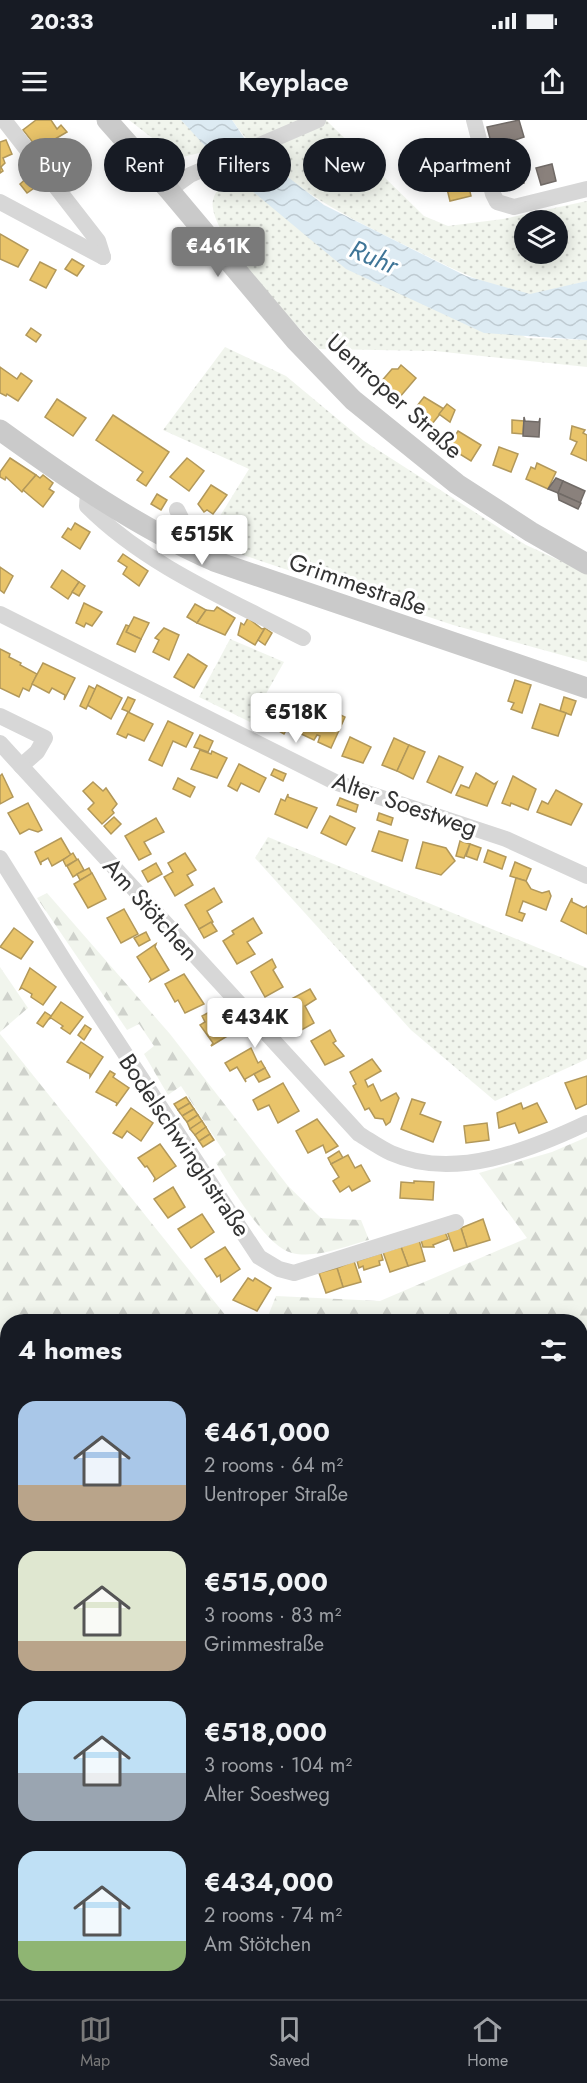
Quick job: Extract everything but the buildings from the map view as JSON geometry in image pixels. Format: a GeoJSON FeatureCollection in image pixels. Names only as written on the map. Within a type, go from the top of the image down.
{"type":"FeatureCollection","features":[{"type":"Feature","properties":{"kind":"main road","name":"Uentroper Straße"},"geometry":{"type":"LineString","coordinates":[[106,120],[122,138]]}},
{"type":"Feature","properties":{"kind":"main road","name":"Uentroper Straße"},"geometry":{"type":"LineString","coordinates":[[172,192],[296,341],[376,420],[457,484],[531,532],[587,564]]}},
{"type":"Feature","properties":{"kind":"main road","name":"Grimmestraße"},"geometry":{"type":"LineString","coordinates":[[0,430],[88,493],[189,550],[214,561],[587,688]]}},
{"type":"Feature","properties":{"kind":"street"},"geometry":{"type":"LineString","coordinates":[[0,202],[103,257],[98,241],[4,120]]}},
{"type":"Feature","properties":{"kind":"street"},"geometry":{"type":"LineString","coordinates":[[474,120],[497,202],[514,207],[587,189]]}},
{"type":"Feature","properties":{"kind":"street"},"geometry":{"type":"LineString","coordinates":[[185,179],[316,121]]}},
{"type":"Feature","properties":{"kind":"street"},"geometry":{"type":"LineString","coordinates":[[88,493],[87,506],[109,528],[160,564],[303,638]]}},
{"type":"Feature","properties":{"kind":"street"},"geometry":{"type":"LineString","coordinates":[[177,510],[184,524],[214,561]]}},
{"type":"Feature","properties":{"kind":"street","name":"Alter Soestweg"},"geometry":{"type":"LineString","coordinates":[[0,614],[337,783],[506,839],[587,876]]}},
{"type":"Feature","properties":{"kind":"street"},"geometry":{"type":"LineString","coordinates":[[0,716],[45,738],[36,752],[21,766]]}},
{"type":"Feature","properties":{"kind":"street","name":"Am Stötchen"},"geometry":{"type":"LineString","coordinates":[[0,743],[359,1134],[391,1153],[412,1159],[435,1163],[470,1162],[542,1144],[587,1123]]}},
{"type":"Feature","properties":{"kind":"street","name":"Bodelschwinghstraße"},"geometry":{"type":"LineString","coordinates":[[0,858],[70,970],[259,1257],[279,1269],[294,1273],[456,1222]]}},
{"type":"Feature","properties":{"kind":"green space"},"geometry":{"type":"Polygon","coordinates":[[[129,120],[181,120],[199,138],[197,138],[197,154],[185,156],[185,138],[152,138],[129,120]]]}},
{"type":"Feature","properties":{"kind":"green space"},"geometry":{"type":"Polygon","coordinates":[[[232,120],[326,120],[344,138],[303,138],[303,189],[291,180],[291,138],[246,138],[232,120]]]}},
{"type":"Feature","properties":{"kind":"green space"},"geometry":{"type":"Polygon","coordinates":[[[386,179],[424,216],[448,226],[514,217],[514,264],[568,264],[568,210],[545,210],[587,201],[587,281],[535,294],[502,288],[473,278],[444,264],[366,226],[307,192],[386,192],[386,179]]]}},
{"type":"Feature","properties":{"kind":"green space"},"geometry":{"type":"Polygon","coordinates":[[[217,192],[276,192],[527,338],[587,340],[587,367],[435,351],[319,349],[237,255],[223,234],[215,215],[214,196],[217,192]]]}},
{"type":"Feature","properties":{"kind":"green space"},"geometry":{"type":"Polygon","coordinates":[[[225,347],[286,376],[364,441],[526,545],[587,573],[587,662],[453,625],[204,542],[249,469],[163,430],[225,347]]]}},
{"type":"Feature","properties":{"kind":"green space"},"geometry":{"type":"Polygon","coordinates":[[[230,639],[284,662],[250,722],[199,697],[230,639]]]}},
{"type":"Feature","properties":{"kind":"green space"},"geometry":{"type":"Polygon","coordinates":[[[268,837],[587,968],[587,1059],[495,1101],[411,1030],[255,858],[268,837]]]}},
{"type":"Feature","properties":{"kind":"green space"},"geometry":{"type":"Polygon","coordinates":[[[47,893],[170,1034],[288,1186],[321,1218],[361,1220],[369,1240],[331,1251],[301,1254],[292,1253],[271,1240],[239,1200],[216,1163],[226,1155],[181,1086],[168,1095],[144,1054],[154,1046],[139,1024],[127,1030],[37,898],[47,893]]]}},
{"type":"Feature","properties":{"kind":"green space"},"geometry":{"type":"Polygon","coordinates":[[[0,967],[28,1008],[0,1032],[0,967]]]}},
{"type":"Feature","properties":{"kind":"green space"},"geometry":{"type":"Polygon","coordinates":[[[0,1034],[224,1314],[0,1314],[0,1034]]]}},
{"type":"Feature","properties":{"kind":"green space"},"geometry":{"type":"Polygon","coordinates":[[[587,1137],[587,1314],[269,1314],[276,1296],[380,1301],[527,1238],[479,1173],[552,1152],[587,1137]]]}},
{"type":"Feature","properties":{"kind":"water"},"geometry":{"type":"Polygon","coordinates":[[[181,120],[232,120],[244,138],[198,138],[181,120]]]}},
{"type":"Feature","properties":{"kind":"water","name":"Ruhr"},"geometry":{"type":"Polygon","coordinates":[[[291,179],[303,189],[303,192],[307,192],[324,205],[466,276],[530,294],[587,281],[587,340],[484,333],[346,269],[253,192],[291,192],[291,179]]]}}]}
